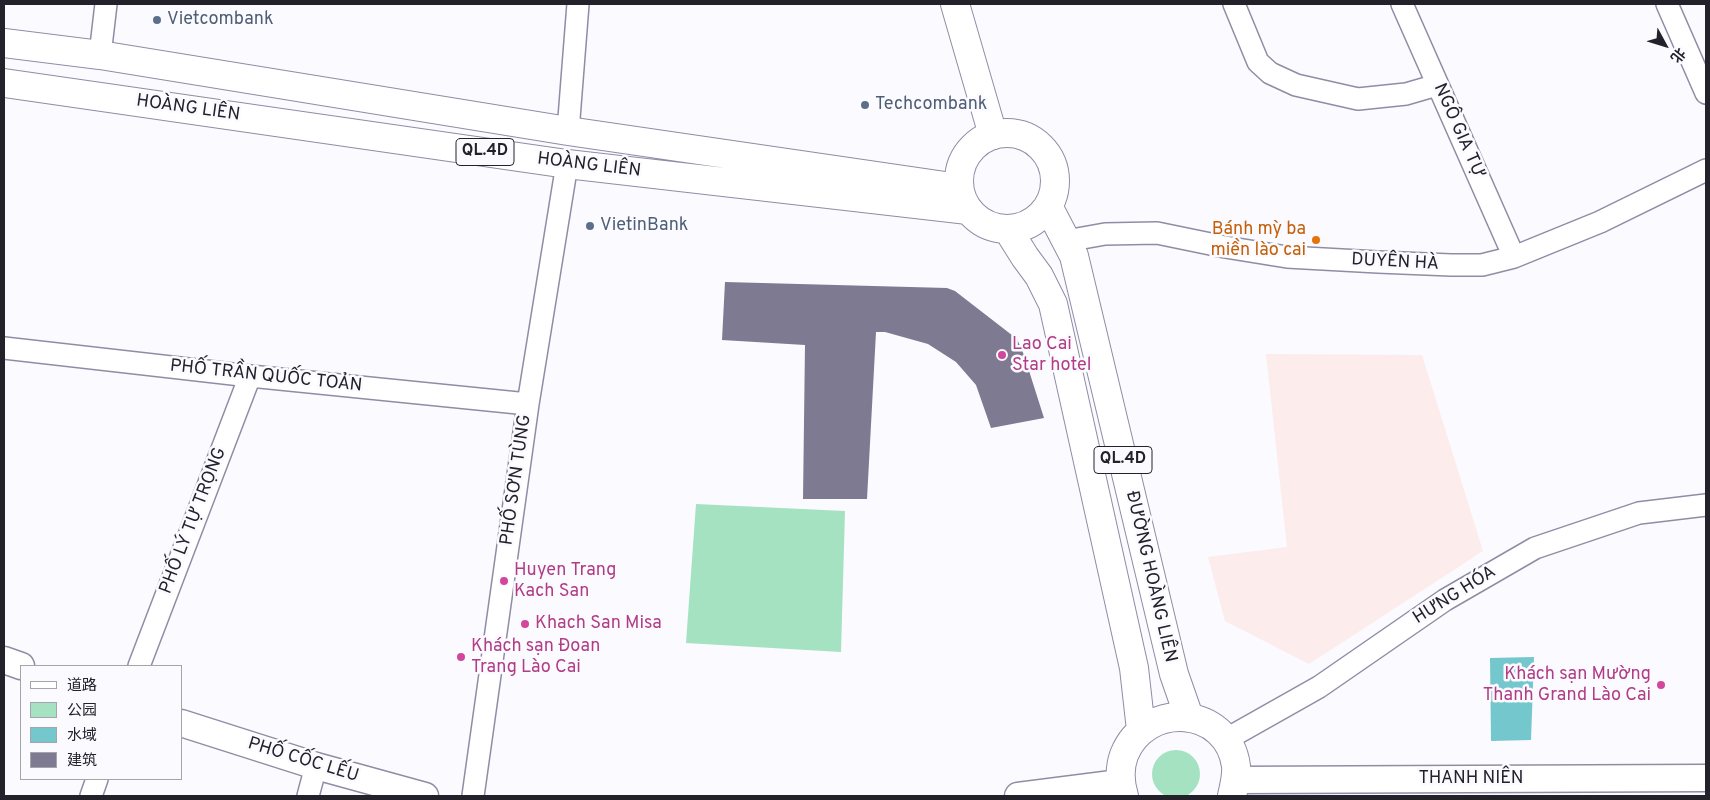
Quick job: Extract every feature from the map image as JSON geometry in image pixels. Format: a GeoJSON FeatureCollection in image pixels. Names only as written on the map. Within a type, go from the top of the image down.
{"type":"FeatureCollection","features":[{"type":"Feature","properties":{"kind":"main road"},"geometry":{"type":"LineString","coordinates":[[955,4],[993,135]]}},
{"type":"Feature","properties":{"kind":"main road","name":"HOÀNG LIÊN"},"geometry":{"type":"LineString","coordinates":[[4,43],[100,55],[568,131],[964,199]]}},
{"type":"Feature","properties":{"kind":"main road"},"geometry":{"type":"LineString","coordinates":[[94,95],[100,55]]}},
{"type":"Feature","properties":{"kind":"main road","name":"HOÀNG LIÊN"},"geometry":{"type":"LineString","coordinates":[[4,83],[567,164],[964,199]]}},
{"type":"Feature","properties":{"kind":"main road"},"geometry":{"type":"LineString","coordinates":[[567,164],[568,131]]}},
{"type":"Feature","properties":{"kind":"main road"},"geometry":{"type":"LineString","coordinates":[[1010,133],[1026,137],[1040,145],[1050,159],[1055,174],[1055,191],[1048,206],[1041,216],[1020,228],[1008,230],[986,225],[976,218],[964,199],[960,174],[964,161],[981,140],[993,135],[1010,133]]}},
{"type":"Feature","properties":{"kind":"main road","name":"ĐƯỜNG HOÀNG LIÊN"},"geometry":{"type":"LineString","coordinates":[[1048,206],[1074,256],[1174,674],[1189,717]]}},
{"type":"Feature","properties":{"kind":"main road","name":"ĐƯỜNG HOÀNG LIÊN"},"geometry":{"type":"LineString","coordinates":[[1008,230],[1039,276],[1053,304],[1134,668],[1141,730]]}},
{"type":"Feature","properties":{"kind":"main road"},"geometry":{"type":"LineString","coordinates":[[1122,790],[1121,763],[1128,745],[1141,730],[1155,721],[1172,717],[1189,717],[1203,722],[1215,729],[1225,740],[1232,752],[1236,766],[1234,788]]}},
{"type":"Feature","properties":{"kind":"street"},"geometry":{"type":"LineString","coordinates":[[100,55],[106,4]]}},
{"type":"Feature","properties":{"kind":"street"},"geometry":{"type":"LineString","coordinates":[[568,131],[578,4]]}},
{"type":"Feature","properties":{"kind":"street"},"geometry":{"type":"LineString","coordinates":[[1234,4],[1258,62],[1270,73],[1296,85],[1358,99],[1406,94],[1437,85]]}},
{"type":"Feature","properties":{"kind":"street","name":"NGÔ GIA TỰ"},"geometry":{"type":"LineString","coordinates":[[1402,4],[1514,257]]}},
{"type":"Feature","properties":{"kind":"street"},"geometry":{"type":"LineString","coordinates":[[1667,4],[1706,93]]}},
{"type":"Feature","properties":{"kind":"street","name":"PHỐ SƠN TÙNG"},"geometry":{"type":"LineString","coordinates":[[473,796],[528,404],[567,164]]}},
{"type":"Feature","properties":{"kind":"street","name":"DUYÊN HÀ"},"geometry":{"type":"LineString","coordinates":[[1066,241],[1105,234],[1157,233],[1287,257],[1482,265],[1514,257],[1600,222],[1706,170]]}},
{"type":"Feature","properties":{"kind":"street","name":"PHỐ TRẦN QUỐC TOẢN"},"geometry":{"type":"LineString","coordinates":[[4,348],[250,376],[528,404]]}},
{"type":"Feature","properties":{"kind":"street","name":"PHỐ LÝ TỰ TRỌNG"},"geometry":{"type":"LineString","coordinates":[[138,665],[250,376]]}},
{"type":"Feature","properties":{"kind":"street","name":"HƯNG HÓA"},"geometry":{"type":"LineString","coordinates":[[1225,740],[1319,687],[1445,600],[1535,548],[1639,513],[1706,505]]}},
{"type":"Feature","properties":{"kind":"street"},"geometry":{"type":"LineString","coordinates":[[4,660],[20,666]]}},
{"type":"Feature","properties":{"kind":"street","name":"PHỐ CỐC LẾU"},"geometry":{"type":"LineString","coordinates":[[182,723],[316,766],[425,796]]}},
{"type":"Feature","properties":{"kind":"street"},"geometry":{"type":"LineString","coordinates":[[308,796],[316,766]]}},
{"type":"Feature","properties":{"kind":"street","name":"THANH NIÊN"},"geometry":{"type":"LineString","coordinates":[[1234,788],[1706,778]]}},
{"type":"Feature","properties":{"kind":"street"},"geometry":{"type":"LineString","coordinates":[[91,796],[97,780]]}},
{"type":"Feature","properties":{"kind":"street"},"geometry":{"type":"LineString","coordinates":[[1018,796],[1122,790]]}},
{"type":"Feature","properties":{"kind":"shaded area"},"geometry":{"type":"Polygon","coordinates":[[[1266,354],[1422,355],[1483,551],[1309,664],[1225,621],[1208,557],[1287,547],[1266,354]]]}},
{"type":"Feature","properties":{"kind":"green space"},"geometry":{"type":"Polygon","coordinates":[[[696,504],[845,511],[841,652],[686,643],[696,504]]]}},
{"type":"Feature","properties":{"kind":"green space"},"geometry":{"type":"Polygon","coordinates":[[[1171,750],[1181,750],[1193,757],[1200,769],[1200,779],[1193,791],[1181,798],[1171,798],[1163,794],[1156,787],[1152,779],[1152,769],[1156,761],[1163,754],[1171,750]]]}},
{"type":"Feature","properties":{"kind":"water"},"geometry":{"type":"Polygon","coordinates":[[[1534,657],[1531,740],[1491,741],[1490,658],[1534,657]]]}},
{"type":"Feature","properties":{"kind":"building"},"geometry":{"type":"Polygon","coordinates":[[[725,282],[947,288],[955,291],[1017,339],[1044,418],[991,428],[976,385],[956,362],[928,344],[885,332],[876,332],[867,499],[803,499],[805,345],[722,340],[725,282]]]}},
{"type":"Feature","properties":{"kind":"place","name":"Vietcombank"},"geometry":{"type":"Point","coordinates":[157,20]}},
{"type":"Feature","properties":{"kind":"place","name":"Techcombank"},"geometry":{"type":"Point","coordinates":[865,105]}},
{"type":"Feature","properties":{"kind":"place","name":"VietinBank"},"geometry":{"type":"Point","coordinates":[590,226]}},
{"type":"Feature","properties":{"kind":"place","name":"Bánh mỳ ba miền lào cai"},"geometry":{"type":"Point","coordinates":[1316,240]}},
{"type":"Feature","properties":{"kind":"place","name":"Lao Cai Star hotel"},"geometry":{"type":"Point","coordinates":[1002,355]}},
{"type":"Feature","properties":{"kind":"place","name":"Huyen Trang Kach San"},"geometry":{"type":"Point","coordinates":[504,581]}},
{"type":"Feature","properties":{"kind":"place","name":"Khach San Misa"},"geometry":{"type":"Point","coordinates":[525,624]}},
{"type":"Feature","properties":{"kind":"place","name":"Khách sạn Đoan Trang Lào Cai"},"geometry":{"type":"Point","coordinates":[461,657]}},
{"type":"Feature","properties":{"kind":"place","name":"Khách sạn Mường Thanh Grand Lào Cai"},"geometry":{"type":"Point","coordinates":[1661,685]}}]}
